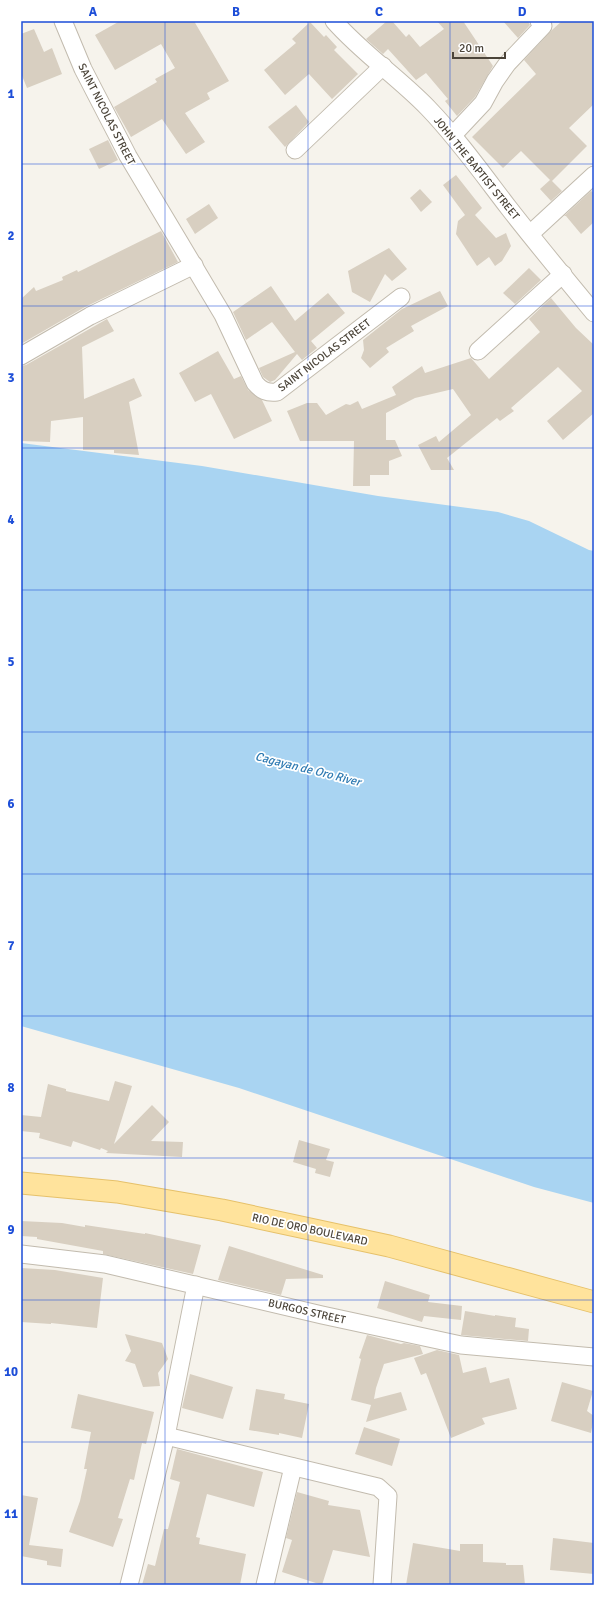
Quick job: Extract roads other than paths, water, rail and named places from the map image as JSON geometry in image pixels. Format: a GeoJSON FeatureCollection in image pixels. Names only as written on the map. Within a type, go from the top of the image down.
{"type":"FeatureCollection","features":[{"type":"Feature","properties":{"kind":"main road","name":"RIO DE ORO BOULEVARD"},"geometry":{"type":"LineString","coordinates":[[21,1184],[117,1192],[222,1210],[389,1246],[594,1302]]}},
{"type":"Feature","properties":{"kind":"street","name":"SAINT NICOLAS STREET"},"geometry":{"type":"LineString","coordinates":[[63,21],[83,69],[128,156],[194,265],[223,316],[255,383],[262,390],[268,393],[277,392],[401,297]]}},
{"type":"Feature","properties":{"kind":"street","name":"JOHN THE BAPTIST STREET"},"geometry":{"type":"LineString","coordinates":[[334,21],[344,32],[427,107],[453,135],[594,313]]}},
{"type":"Feature","properties":{"kind":"street"},"geometry":{"type":"LineString","coordinates":[[453,135],[483,103],[495,81],[507,64],[543,26],[539,21]]}},
{"type":"Feature","properties":{"kind":"street"},"geometry":{"type":"LineString","coordinates":[[295,150],[383,66]]}},
{"type":"Feature","properties":{"kind":"street"},"geometry":{"type":"LineString","coordinates":[[530,234],[594,175]]}},
{"type":"Feature","properties":{"kind":"street"},"geometry":{"type":"LineString","coordinates":[[21,356],[90,316],[194,265]]}},
{"type":"Feature","properties":{"kind":"street"},"geometry":{"type":"LineString","coordinates":[[478,351],[563,274]]}},
{"type":"Feature","properties":{"kind":"street","name":"BURGOS STREET"},"geometry":{"type":"LineString","coordinates":[[21,1254],[105,1264],[322,1315],[461,1345],[594,1357]]}},
{"type":"Feature","properties":{"kind":"street"},"geometry":{"type":"LineString","coordinates":[[129,1585],[166,1436],[196,1285]]}},
{"type":"Feature","properties":{"kind":"street"},"geometry":{"type":"LineString","coordinates":[[166,1436],[378,1487],[388,1496],[382,1585]]}},
{"type":"Feature","properties":{"kind":"street"},"geometry":{"type":"LineString","coordinates":[[265,1585],[293,1467]]}},
{"type":"Feature","properties":{"kind":"water","name":"Cagayan de Oro River"},"geometry":{"type":"Polygon","coordinates":[[[21,443],[202,466],[378,496],[498,512],[529,521],[594,551],[594,1203],[534,1187],[239,1088],[21,1026],[21,443]]]}}]}
